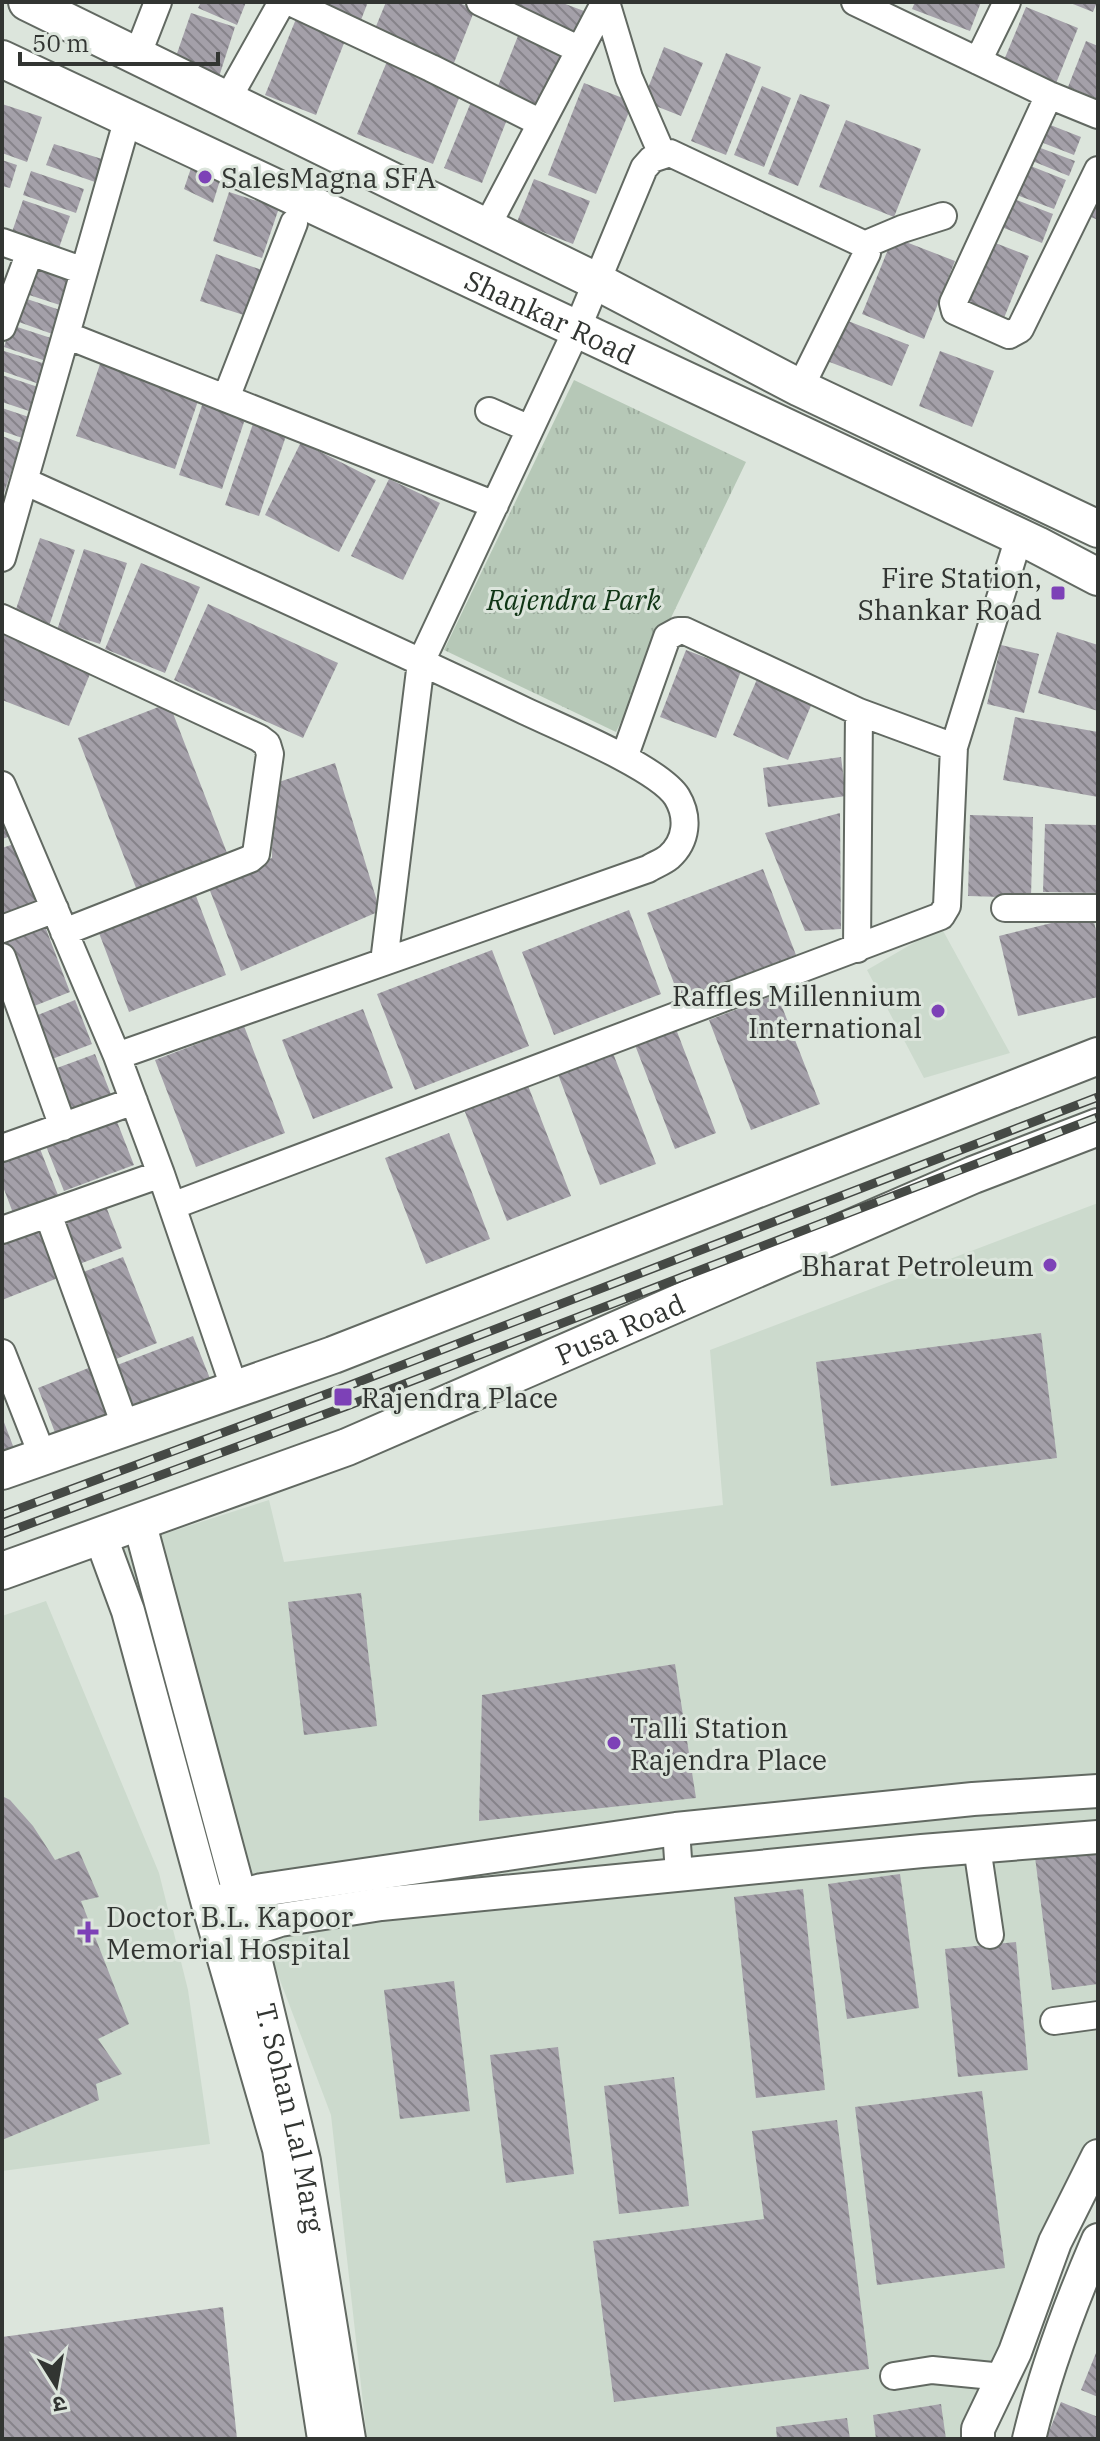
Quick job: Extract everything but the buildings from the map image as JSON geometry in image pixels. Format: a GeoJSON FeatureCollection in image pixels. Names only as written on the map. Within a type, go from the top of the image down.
{"type":"FeatureCollection","features":[{"type":"Feature","properties":{"kind":"main road","name":"Shankar Road"},"geometry":{"type":"LineString","coordinates":[[27,2],[596,281],[800,388],[1098,529]]}},
{"type":"Feature","properties":{"kind":"main road","name":"Shankar Road"},"geometry":{"type":"LineString","coordinates":[[2,59],[1028,541],[1098,577]]}},
{"type":"Feature","properties":{"kind":"main road"},"geometry":{"type":"LineString","coordinates":[[1028,541],[1055,509]]}},
{"type":"Feature","properties":{"kind":"main road"},"geometry":{"type":"LineString","coordinates":[[2,1471],[333,1355],[1098,1056]]}},
{"type":"Feature","properties":{"kind":"main road","name":"Pusa Road"},"geometry":{"type":"LineString","coordinates":[[2,1571],[347,1447],[995,1165],[1098,1127]]}},
{"type":"Feature","properties":{"kind":"street"},"geometry":{"type":"LineString","coordinates":[[137,56],[158,2]]}},
{"type":"Feature","properties":{"kind":"street"},"geometry":{"type":"LineString","coordinates":[[227,100],[282,2]]}},
{"type":"Feature","properties":{"kind":"street"},"geometry":{"type":"LineString","coordinates":[[290,2],[541,123]]}},
{"type":"Feature","properties":{"kind":"street"},"geometry":{"type":"LineString","coordinates":[[480,2],[578,49]]}},
{"type":"Feature","properties":{"kind":"street"},"geometry":{"type":"LineString","coordinates":[[486,228],[578,49],[606,2]]}},
{"type":"Feature","properties":{"kind":"street"},"geometry":{"type":"LineString","coordinates":[[606,2],[629,78],[662,154]]}},
{"type":"Feature","properties":{"kind":"street"},"geometry":{"type":"LineString","coordinates":[[855,2],[1049,95],[1098,115]]}},
{"type":"Feature","properties":{"kind":"street"},"geometry":{"type":"LineString","coordinates":[[978,61],[1007,2]]}},
{"type":"Feature","properties":{"kind":"street"},"geometry":{"type":"LineString","coordinates":[[1049,95],[953,303],[955,311],[1009,335],[1020,329],[1098,170]]}},
{"type":"Feature","properties":{"kind":"street"},"geometry":{"type":"LineString","coordinates":[[2,558],[8,514],[24,481],[128,118]]}},
{"type":"Feature","properties":{"kind":"street"},"geometry":{"type":"LineString","coordinates":[[384,962],[421,662],[577,329],[644,168],[652,159],[670,153],[864,245],[867,253],[800,388]]}},
{"type":"Feature","properties":{"kind":"street"},"geometry":{"type":"LineString","coordinates":[[864,245],[943,216]]}},
{"type":"Feature","properties":{"kind":"street"},"geometry":{"type":"LineString","coordinates":[[226,398],[262,337],[294,223]]}},
{"type":"Feature","properties":{"kind":"street"},"geometry":{"type":"LineString","coordinates":[[2,242],[84,271]]}},
{"type":"Feature","properties":{"kind":"street"},"geometry":{"type":"LineString","coordinates":[[2,327],[30,252]]}},
{"type":"Feature","properties":{"kind":"street"},"geometry":{"type":"LineString","coordinates":[[66,335],[495,505]]}},
{"type":"Feature","properties":{"kind":"street"},"geometry":{"type":"LineString","coordinates":[[489,411],[530,429]]}},
{"type":"Feature","properties":{"kind":"street"},"geometry":{"type":"LineString","coordinates":[[24,481],[624,758],[662,782],[676,795],[686,816],[685,831],[669,857],[648,869],[117,1056]]}},
{"type":"Feature","properties":{"kind":"street"},"geometry":{"type":"LineString","coordinates":[[172,1206],[936,919],[945,912],[954,747],[1028,541]]}},
{"type":"Feature","properties":{"kind":"street"},"geometry":{"type":"LineString","coordinates":[[2,618],[259,738],[267,744],[270,754],[258,846],[256,854],[250,859],[60,920],[2,929]]}},
{"type":"Feature","properties":{"kind":"street"},"geometry":{"type":"LineString","coordinates":[[624,758],[667,637],[678,631],[685,631],[859,712],[954,747]]}},
{"type":"Feature","properties":{"kind":"street"},"geometry":{"type":"LineString","coordinates":[[857,949],[859,712]]}},
{"type":"Feature","properties":{"kind":"street"},"geometry":{"type":"LineString","coordinates":[[2,785],[117,1056],[235,1390]]}},
{"type":"Feature","properties":{"kind":"street"},"geometry":{"type":"LineString","coordinates":[[1005,908],[1098,908]]}},
{"type":"Feature","properties":{"kind":"street"},"geometry":{"type":"LineString","coordinates":[[2,957],[63,1127]]}},
{"type":"Feature","properties":{"kind":"street"},"geometry":{"type":"LineString","coordinates":[[2,1148],[134,1101]]}},
{"type":"Feature","properties":{"kind":"street"},"geometry":{"type":"LineString","coordinates":[[2,1230],[161,1174]]}},
{"type":"Feature","properties":{"kind":"street"},"geometry":{"type":"LineString","coordinates":[[48,1214],[126,1428]]}},
{"type":"Feature","properties":{"kind":"street"},"geometry":{"type":"LineString","coordinates":[[2,1353],[43,1457]]}},
{"type":"Feature","properties":{"kind":"street","name":"T. Sohan Lal Marg"},"geometry":{"type":"LineString","coordinates":[[139,1521],[240,1896],[234,1935],[279,2149],[324,2439]]}},
{"type":"Feature","properties":{"kind":"street","name":"T. Sohan Lal Marg"},"geometry":{"type":"LineString","coordinates":[[100,1535],[128,1611],[208,1904],[234,1935],[304,2161],[349,2439]]}},
{"type":"Feature","properties":{"kind":"street"},"geometry":{"type":"LineString","coordinates":[[208,1904],[262,1890],[676,1829],[973,1799],[1098,1791]]}},
{"type":"Feature","properties":{"kind":"street"},"geometry":{"type":"LineString","coordinates":[[676,1829],[679,1874]]}},
{"type":"Feature","properties":{"kind":"street"},"geometry":{"type":"LineString","coordinates":[[234,1935],[280,1920],[381,1904],[1098,1837]]}},
{"type":"Feature","properties":{"kind":"street"},"geometry":{"type":"LineString","coordinates":[[977,1847],[990,1935]]}},
{"type":"Feature","properties":{"kind":"street"},"geometry":{"type":"LineString","coordinates":[[1054,2021],[1098,2015]]}},
{"type":"Feature","properties":{"kind":"street"},"geometry":{"type":"LineString","coordinates":[[978,2439],[978,2429],[1015,2352],[1055,2242],[1098,2156]]}},
{"type":"Feature","properties":{"kind":"street"},"geometry":{"type":"LineString","coordinates":[[1029,2439],[1041,2389],[1089,2285],[1098,2240]]}},
{"type":"Feature","properties":{"kind":"street"},"geometry":{"type":"LineString","coordinates":[[894,2376],[932,2370],[1003,2377]]}},
{"type":"Feature","properties":{"kind":"shaded area","name":"Raffles Millennium International"},"geometry":{"type":"Polygon","coordinates":[[[941,927],[1010,1053],[924,1078],[867,970],[941,927]]]}},
{"type":"Feature","properties":{"kind":"shaded area"},"geometry":{"type":"Polygon","coordinates":[[[1098,1203],[1098,2148],[973,2439],[367,2439],[331,2115],[117,1549],[269,1500],[284,1562],[723,1505],[710,1350],[1098,1203]]]}},
{"type":"Feature","properties":{"kind":"shaded area","name":"Doctor B.L. Kapoor Memorial Hospital"},"geometry":{"type":"Polygon","coordinates":[[[46,1601],[159,1873],[188,1990],[210,2144],[2,2171],[2,1616],[46,1601]]]}},
{"type":"Feature","properties":{"kind":"green space","name":"Rajendra Park"},"geometry":{"type":"Polygon","coordinates":[[[574,380],[746,462],[616,732],[444,650],[574,380]]]}},
{"type":"Feature","properties":{"kind":"railway"},"geometry":{"type":"LineString","coordinates":[[2,1515],[340,1389],[1098,1097]]}},
{"type":"Feature","properties":{"kind":"railway"},"geometry":{"type":"LineString","coordinates":[[2,1534],[347,1406],[1098,1117]]}},
{"type":"Feature","properties":{"kind":"place","name":"SalesMagna SFA"},"geometry":{"type":"Point","coordinates":[205,177]}},
{"type":"Feature","properties":{"kind":"place","name":"Fire Station, Shankar Road"},"geometry":{"type":"Point","coordinates":[1058,593]}},
{"type":"Feature","properties":{"kind":"place","name":"Raffles Millennium International"},"geometry":{"type":"Point","coordinates":[938,1011]}},
{"type":"Feature","properties":{"kind":"place","name":"Bharat Petroleum"},"geometry":{"type":"Point","coordinates":[1050,1265]}},
{"type":"Feature","properties":{"kind":"place","name":"Rajendra Place"},"geometry":{"type":"Point","coordinates":[343,1397]}},
{"type":"Feature","properties":{"kind":"place","name":"Talli Station Rajendra Place"},"geometry":{"type":"Point","coordinates":[614,1743]}},
{"type":"Feature","properties":{"kind":"place","name":"Doctor B.L. Kapoor Memorial Hospital"},"geometry":{"type":"Point","coordinates":[88,1932]}}]}
